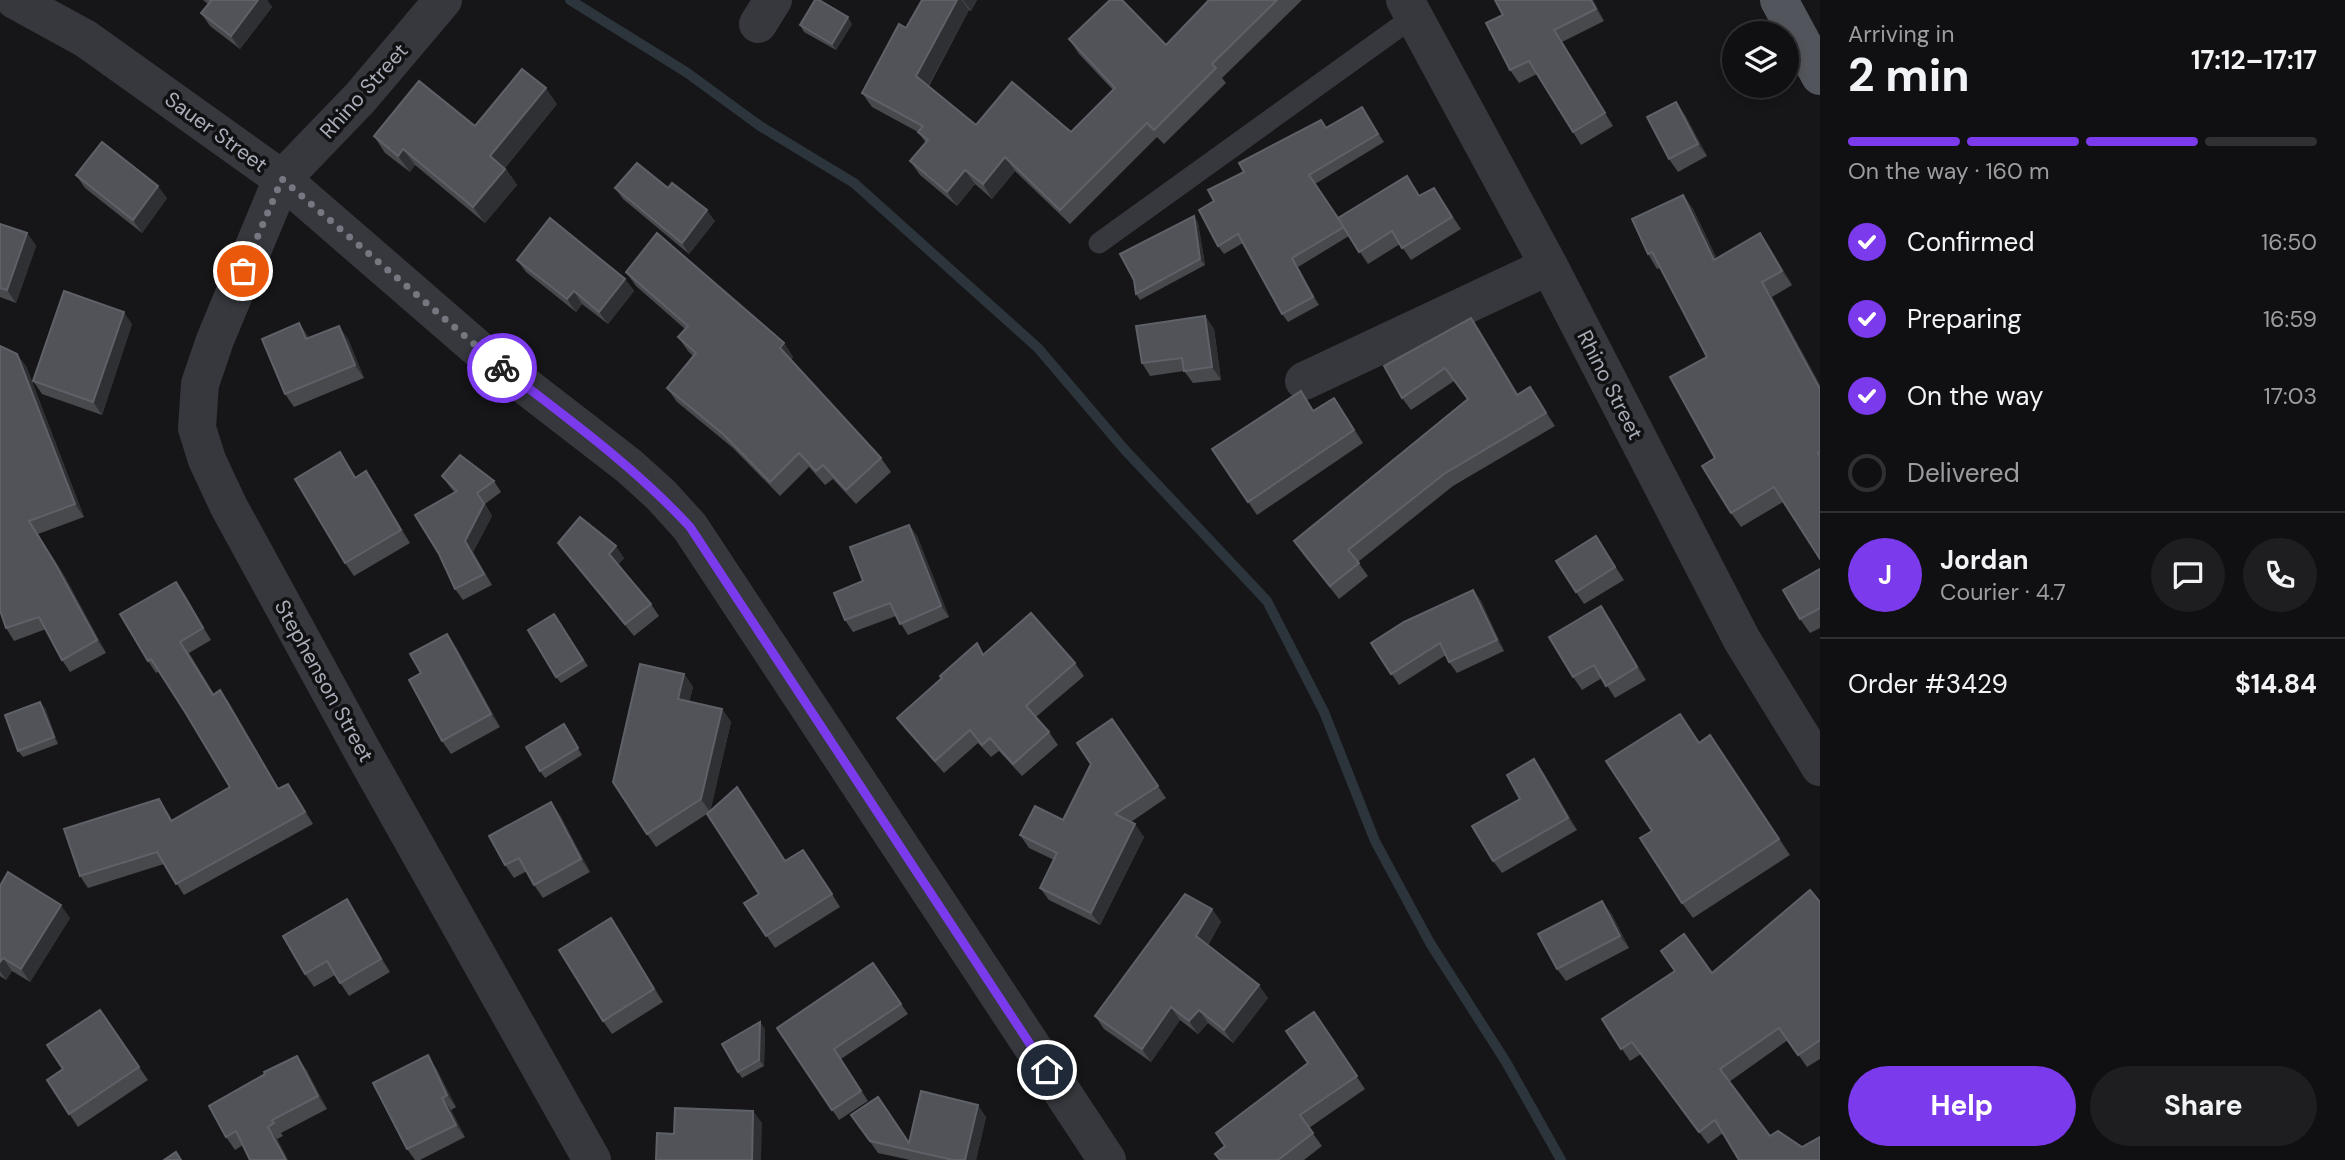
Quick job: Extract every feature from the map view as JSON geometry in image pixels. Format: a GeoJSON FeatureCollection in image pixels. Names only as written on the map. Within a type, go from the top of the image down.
{"type":"FeatureCollection","features":[{"type":"Feature","properties":{"kind":"main road"},"geometry":{"type":"LineString","coordinates":[[1779,0],[1820,76]]}},
{"type":"Feature","properties":{"kind":"main road"},"geometry":{"type":"LineString","coordinates":[[1809,0],[1820,28]]}},
{"type":"Feature","properties":{"kind":"street","name":"Sauer Street"},"geometry":{"type":"LineString","coordinates":[[15,0],[86,39],[282,179],[484,354],[629,466],[661,495],[690,527],[1107,1160]]}},
{"type":"Feature","properties":{"kind":"street","name":"Rhino Street"},"geometry":{"type":"LineString","coordinates":[[282,179],[360,98],[443,0]]}},
{"type":"Feature","properties":{"kind":"street","name":"Rhino Street"},"geometry":{"type":"LineString","coordinates":[[1409,8],[1549,265],[1742,640],[1820,767]]}},
{"type":"Feature","properties":{"kind":"street","name":"Stephenson Street"},"geometry":{"type":"LineString","coordinates":[[282,179],[215,340],[200,384],[197,428],[207,460],[229,508],[356,740],[592,1160]]}},
{"type":"Feature","properties":{"kind":"street"},"geometry":{"type":"LineString","coordinates":[[1304,381],[1549,265]]}},
{"type":"Feature","properties":{"kind":"lane"},"geometry":{"type":"LineString","coordinates":[[1099,243],[1409,8]]}},
{"type":"Feature","properties":{"kind":"building"},"geometry":{"type":"Polygon","coordinates":[[[210,0],[258,0],[231,36],[201,13],[210,0]]]}},
{"type":"Feature","properties":{"kind":"building"},"geometry":{"type":"Polygon","coordinates":[[[815,0],[848,17],[832,44],[800,25],[815,0]]]}},
{"type":"Feature","properties":{"kind":"building"},"geometry":{"type":"Polygon","coordinates":[[[922,0],[957,0],[916,76],[976,125],[1012,82],[1071,132],[1115,88],[1069,39],[1110,0],[1122,0],[1166,45],[1209,0],[1277,0],[1212,64],[1216,68],[1154,130],[1147,123],[1060,210],[1005,157],[983,184],[965,170],[947,192],[910,161],[928,140],[918,132],[923,126],[862,93],[899,24],[906,28],[922,0]]]}},
{"type":"Feature","properties":{"kind":"building"},"geometry":{"type":"Polygon","coordinates":[[[1495,0],[1591,0],[1596,9],[1554,30],[1605,113],[1573,132],[1529,61],[1510,70],[1486,23],[1503,15],[1495,0]]]}},
{"type":"Feature","properties":{"kind":"building"},"geometry":{"type":"Polygon","coordinates":[[[522,69],[546,88],[490,156],[505,169],[473,207],[403,149],[398,156],[374,136],[419,81],[475,126],[522,69]]]}},
{"type":"Feature","properties":{"kind":"building"},"geometry":{"type":"Polygon","coordinates":[[[1676,102],[1698,144],[1669,159],[1647,117],[1676,102]]]}},
{"type":"Feature","properties":{"kind":"building"},"geometry":{"type":"Polygon","coordinates":[[[1362,107],[1378,134],[1309,175],[1344,227],[1292,258],[1313,297],[1282,314],[1238,234],[1218,246],[1199,210],[1214,201],[1208,190],[1244,172],[1239,163],[1321,120],[1326,128],[1362,107]]]}},
{"type":"Feature","properties":{"kind":"building"},"geometry":{"type":"Polygon","coordinates":[[[102,142],[158,186],[133,220],[76,175],[102,142]]]}},
{"type":"Feature","properties":{"kind":"building"},"geometry":{"type":"Polygon","coordinates":[[[637,163],[668,188],[672,183],[707,210],[682,243],[615,188],[637,163]]]}},
{"type":"Feature","properties":{"kind":"building"},"geometry":{"type":"Polygon","coordinates":[[[1407,176],[1419,196],[1434,188],[1452,217],[1402,248],[1392,231],[1359,252],[1338,218],[1407,176]]]}},
{"type":"Feature","properties":{"kind":"building"},"geometry":{"type":"Polygon","coordinates":[[[1683,195],[1714,260],[1760,233],[1782,271],[1762,282],[1820,389],[1820,559],[1774,487],[1731,513],[1702,466],[1715,458],[1670,377],[1707,357],[1652,252],[1648,254],[1632,219],[1683,195]]]}},
{"type":"Feature","properties":{"kind":"building"},"geometry":{"type":"Polygon","coordinates":[[[1194,216],[1200,259],[1136,294],[1134,280],[1120,254],[1194,216]]]}},
{"type":"Feature","properties":{"kind":"building"},"geometry":{"type":"Polygon","coordinates":[[[550,218],[625,279],[599,312],[574,291],[567,299],[517,260],[550,218]]]}},
{"type":"Feature","properties":{"kind":"building"},"geometry":{"type":"Polygon","coordinates":[[[0,224],[27,233],[7,290],[0,288],[0,224]]]}},
{"type":"Feature","properties":{"kind":"building"},"geometry":{"type":"Polygon","coordinates":[[[657,233],[784,343],[780,348],[881,458],[846,490],[823,465],[816,471],[799,453],[770,482],[723,434],[667,388],[696,353],[678,337],[688,326],[626,272],[657,233]]]}},
{"type":"Feature","properties":{"kind":"building"},"geometry":{"type":"Polygon","coordinates":[[[64,291],[124,312],[93,402],[33,381],[64,291]]]}},
{"type":"Feature","properties":{"kind":"building"},"geometry":{"type":"Polygon","coordinates":[[[1205,316],[1212,367],[1184,371],[1182,358],[1142,363],[1136,326],[1205,316]]]}},
{"type":"Feature","properties":{"kind":"building"},"geometry":{"type":"Polygon","coordinates":[[[1471,318],[1517,395],[1530,387],[1546,413],[1444,474],[1348,550],[1359,563],[1330,586],[1294,541],[1468,399],[1445,368],[1402,398],[1384,366],[1471,318]]]}},
{"type":"Feature","properties":{"kind":"building"},"geometry":{"type":"Polygon","coordinates":[[[299,323],[306,339],[339,326],[355,365],[285,394],[262,339],[299,323]]]}},
{"type":"Feature","properties":{"kind":"building"},"geometry":{"type":"Polygon","coordinates":[[[0,346],[17,354],[75,504],[29,521],[97,640],[62,660],[39,617],[6,628],[0,610],[0,346]]]}},
{"type":"Feature","properties":{"kind":"building"},"geometry":{"type":"Polygon","coordinates":[[[1301,391],[1313,411],[1334,398],[1354,430],[1248,502],[1212,449],[1301,391]]]}},
{"type":"Feature","properties":{"kind":"building"},"geometry":{"type":"Polygon","coordinates":[[[340,452],[355,478],[366,471],[401,530],[345,563],[295,479],[340,452]]]}},
{"type":"Feature","properties":{"kind":"building"},"geometry":{"type":"Polygon","coordinates":[[[460,455],[494,481],[477,493],[484,504],[465,541],[484,574],[455,589],[439,554],[415,515],[457,491],[442,476],[460,455]]]}},
{"type":"Feature","properties":{"kind":"building"},"geometry":{"type":"Polygon","coordinates":[[[580,517],[616,546],[609,554],[651,604],[625,624],[558,543],[580,517]]]}},
{"type":"Feature","properties":{"kind":"building"},"geometry":{"type":"Polygon","coordinates":[[[909,525],[941,606],[900,624],[890,603],[845,620],[834,593],[863,581],[850,547],[909,525]]]}},
{"type":"Feature","properties":{"kind":"building"},"geometry":{"type":"Polygon","coordinates":[[[1596,536],[1615,567],[1576,592],[1556,561],[1596,536]]]}},
{"type":"Feature","properties":{"kind":"building"},"geometry":{"type":"Polygon","coordinates":[[[1820,569],[1820,608],[1800,619],[1783,590],[1820,569]]]}},
{"type":"Feature","properties":{"kind":"building"},"geometry":{"type":"Polygon","coordinates":[[[176,582],[203,628],[180,642],[213,695],[220,690],[278,789],[288,784],[305,812],[176,884],[157,852],[80,876],[64,829],[159,799],[171,821],[230,787],[185,712],[151,659],[148,661],[120,614],[176,582]]]}},
{"type":"Feature","properties":{"kind":"building"},"geometry":{"type":"Polygon","coordinates":[[[1473,590],[1497,640],[1449,662],[1440,643],[1391,674],[1371,643],[1404,622],[1473,590]]]}},
{"type":"Feature","properties":{"kind":"building"},"geometry":{"type":"Polygon","coordinates":[[[1601,606],[1637,667],[1606,686],[1594,665],[1573,677],[1549,637],[1601,606]]]}},
{"type":"Feature","properties":{"kind":"building"},"geometry":{"type":"Polygon","coordinates":[[[1031,613],[1075,663],[1026,706],[1049,732],[1013,764],[990,738],[982,745],[970,730],[935,761],[897,718],[977,643],[983,655],[1031,613]]]}},
{"type":"Feature","properties":{"kind":"building"},"geometry":{"type":"Polygon","coordinates":[[[554,614],[583,660],[556,677],[528,630],[554,614]]]}},
{"type":"Feature","properties":{"kind":"building"},"geometry":{"type":"Polygon","coordinates":[[[447,634],[491,714],[442,741],[409,680],[421,673],[410,654],[447,634]]]}},
{"type":"Feature","properties":{"kind":"building"},"geometry":{"type":"Polygon","coordinates":[[[640,664],[684,674],[678,699],[722,709],[701,799],[647,834],[613,782],[640,664]]]}},
{"type":"Feature","properties":{"kind":"building"},"geometry":{"type":"Polygon","coordinates":[[[40,702],[54,737],[18,751],[5,715],[40,702]]]}},
{"type":"Feature","properties":{"kind":"building"},"geometry":{"type":"Polygon","coordinates":[[[1680,714],[1699,743],[1710,735],[1779,839],[1682,903],[1640,838],[1652,831],[1606,761],[1680,714]]]}},
{"type":"Feature","properties":{"kind":"building"},"geometry":{"type":"Polygon","coordinates":[[[1112,719],[1158,786],[1115,814],[1135,824],[1091,913],[1040,888],[1057,853],[1020,835],[1035,806],[1063,820],[1091,764],[1077,743],[1112,719]]]}},
{"type":"Feature","properties":{"kind":"building"},"geometry":{"type":"Polygon","coordinates":[[[564,724],[578,748],[540,771],[526,747],[564,724]]]}},
{"type":"Feature","properties":{"kind":"building"},"geometry":{"type":"Polygon","coordinates":[[[1534,759],[1568,818],[1493,861],[1472,826],[1520,799],[1507,775],[1534,759]]]}},
{"type":"Feature","properties":{"kind":"building"},"geometry":{"type":"Polygon","coordinates":[[[737,787],[785,861],[803,850],[832,894],[766,936],[744,903],[759,894],[707,814],[737,787]]]}},
{"type":"Feature","properties":{"kind":"building"},"geometry":{"type":"Polygon","coordinates":[[[551,802],[581,859],[534,885],[519,858],[505,865],[489,836],[551,802]]]}},
{"type":"Feature","properties":{"kind":"building"},"geometry":{"type":"Polygon","coordinates":[[[8,872],[61,905],[21,969],[3,958],[0,962],[0,886],[8,872]]]}},
{"type":"Feature","properties":{"kind":"building"},"geometry":{"type":"Polygon","coordinates":[[[1810,890],[1820,902],[1820,1040],[1798,1055],[1779,1028],[1720,1069],[1770,1136],[1778,1131],[1802,1147],[1820,1137],[1820,1160],[1739,1160],[1715,1120],[1699,1132],[1632,1042],[1621,1049],[1602,1019],[1675,971],[1661,951],[1684,934],[1712,973],[1810,890]]]}},
{"type":"Feature","properties":{"kind":"building"},"geometry":{"type":"Polygon","coordinates":[[[1185,894],[1212,909],[1196,936],[1259,985],[1224,1030],[1199,1010],[1189,1021],[1171,1007],[1142,1049],[1095,1016],[1185,894]]]}},
{"type":"Feature","properties":{"kind":"building"},"geometry":{"type":"Polygon","coordinates":[[[347,899],[381,959],[340,983],[327,961],[305,974],[283,936],[347,899]]]}},
{"type":"Feature","properties":{"kind":"building"},"geometry":{"type":"Polygon","coordinates":[[[1602,901],[1620,936],[1557,969],[1538,934],[1602,901]]]}},
{"type":"Feature","properties":{"kind":"building"},"geometry":{"type":"Polygon","coordinates":[[[611,918],[654,989],[603,1021],[559,950],[611,918]]]}},
{"type":"Feature","properties":{"kind":"building"},"geometry":{"type":"Polygon","coordinates":[[[873,963],[901,1004],[834,1049],[861,1091],[832,1110],[777,1028],[873,963]]]}},
{"type":"Feature","properties":{"kind":"building"},"geometry":{"type":"Polygon","coordinates":[[[100,1010],[139,1067],[69,1114],[47,1080],[63,1069],[47,1045],[100,1010]]]}},
{"type":"Feature","properties":{"kind":"building"},"geometry":{"type":"Polygon","coordinates":[[[1314,1012],[1357,1076],[1300,1115],[1313,1133],[1278,1160],[1220,1160],[1215,1154],[1225,1146],[1216,1133],[1308,1063],[1286,1031],[1314,1012]]]}},
{"type":"Feature","properties":{"kind":"building"},"geometry":{"type":"Polygon","coordinates":[[[760,1022],[759,1060],[738,1072],[722,1044],[760,1022]]]}},
{"type":"Feature","properties":{"kind":"building"},"geometry":{"type":"Polygon","coordinates":[[[428,1055],[447,1095],[442,1098],[456,1125],[407,1149],[373,1083],[428,1055]]]}},
{"type":"Feature","properties":{"kind":"building"},"geometry":{"type":"Polygon","coordinates":[[[297,1056],[318,1096],[272,1120],[274,1123],[268,1127],[286,1160],[250,1160],[236,1131],[226,1137],[209,1106],[265,1074],[264,1072],[297,1056]]]}},
{"type":"Feature","properties":{"kind":"building"},"geometry":{"type":"Polygon","coordinates":[[[921,1091],[978,1105],[965,1160],[953,1160],[870,1141],[851,1115],[878,1097],[909,1143],[921,1091]]]}},
{"type":"Feature","properties":{"kind":"building"},"geometry":{"type":"Polygon","coordinates":[[[675,1108],[753,1111],[752,1160],[656,1160],[657,1133],[674,1134],[675,1108]]]}},
{"type":"Feature","properties":{"kind":"building"},"geometry":{"type":"Polygon","coordinates":[[[176,1152],[181,1160],[164,1160],[176,1152]]]}},
{"type":"Feature","properties":{"kind":"waterway"},"geometry":{"type":"LineString","coordinates":[[570,0],[686,72],[760,126],[854,183],[1038,348],[1125,450],[1267,601],[1324,712],[1375,841],[1430,943],[1506,1062],[1561,1160]]}},
{"type":"Feature","properties":{"kind":"way so far"},"geometry":{"type":"LineString","coordinates":[[243,271],[282,179],[502,368]]}},
{"type":"Feature","properties":{"kind":"route"},"geometry":{"type":"LineString","coordinates":[[502,368],[629,466],[661,495],[690,527],[1047,1070]]}}]}
